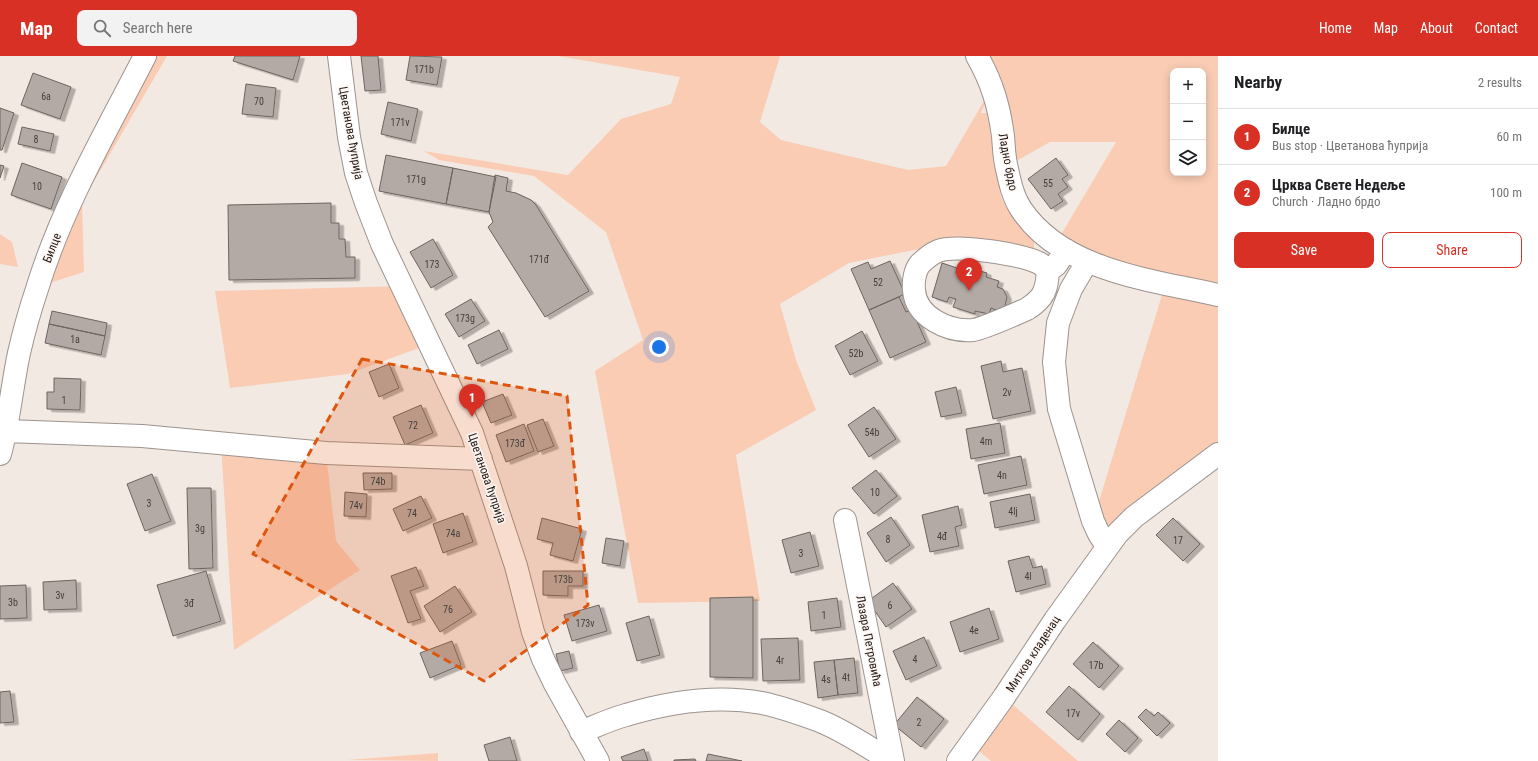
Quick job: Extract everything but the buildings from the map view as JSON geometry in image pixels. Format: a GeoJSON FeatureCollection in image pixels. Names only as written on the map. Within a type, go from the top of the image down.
{"type":"FeatureCollection","features":[{"type":"Feature","properties":{"kind":"street","name":"Билце"},"geometry":{"type":"LineString","coordinates":[[0,454],[6,431],[23,339],[37,287],[71,202],[145,56]]}},
{"type":"Feature","properties":{"kind":"street","name":"Цветанова ћуприја"},"geometry":{"type":"LineString","coordinates":[[339,56],[349,137],[356,173],[366,203],[382,244],[466,419],[482,459],[516,566],[533,632],[555,684],[598,761]]}},
{"type":"Feature","properties":{"kind":"street","name":"Ладно брдо"},"geometry":{"type":"LineString","coordinates":[[977,56],[985,70],[994,94],[1001,128],[1006,167],[1012,190],[1021,209],[1036,227],[1066,250],[1087,262],[1165,285],[1218,295]]}},
{"type":"Feature","properties":{"kind":"street"},"geometry":{"type":"LineString","coordinates":[[1048,271],[1038,262],[1010,255],[960,248],[938,251],[927,257],[917,268],[913,283],[914,292],[916,301],[921,309],[932,319],[949,327],[974,330],[1032,306],[1045,289],[1048,271],[1056,265],[1066,250]]}},
{"type":"Feature","properties":{"kind":"street"},"geometry":{"type":"LineString","coordinates":[[1087,262],[1071,289],[1058,323],[1054,362],[1059,409],[1093,521],[1107,546]]}},
{"type":"Feature","properties":{"kind":"street"},"geometry":{"type":"LineString","coordinates":[[6,431],[142,436],[326,453],[482,459]]}},
{"type":"Feature","properties":{"kind":"street","name":"Митков кладенац"},"geometry":{"type":"LineString","coordinates":[[958,761],[996,709],[1055,620],[1107,546],[1134,516],[1218,454]]}},
{"type":"Feature","properties":{"kind":"street","name":"Лазара Петровића"},"geometry":{"type":"LineString","coordinates":[[845,520],[892,761]]}},
{"type":"Feature","properties":{"kind":"street"},"geometry":{"type":"LineString","coordinates":[[581,732],[626,715],[666,706],[721,700],[742,701],[762,703],[778,707],[821,722],[892,761]]}},
{"type":"Feature","properties":{"kind":"highlighted area"},"geometry":{"type":"Polygon","coordinates":[[[362,359],[567,396],[588,605],[484,681],[253,554],[362,359]]]}},
{"type":"Feature","properties":{"kind":"shaded area"},"geometry":{"type":"Polygon","coordinates":[[[145,56],[167,56],[82,202],[84,272],[37,287],[145,56]]]}},
{"type":"Feature","properties":{"kind":"shaded area"},"geometry":{"type":"Polygon","coordinates":[[[558,56],[780,56],[760,122],[781,140],[908,170],[946,166],[992,87],[977,56],[1218,56],[1218,454],[1117,534],[1093,521],[1165,285],[1056,243],[1116,142],[1050,142],[1006,167],[992,88],[981,113],[987,113],[1001,197],[1011,215],[1034,240],[1034,251],[959,241],[849,263],[780,304],[796,360],[816,410],[736,455],[760,601],[638,603],[595,371],[643,340],[606,232],[534,176],[439,160],[424,151],[568,175],[621,119],[671,104],[680,77],[558,56]]]}},
{"type":"Feature","properties":{"kind":"shaded area"},"geometry":{"type":"Polygon","coordinates":[[[0,234],[12,242],[18,267],[0,264],[0,234]]]}},
{"type":"Feature","properties":{"kind":"shaded area"},"geometry":{"type":"Polygon","coordinates":[[[402,286],[430,344],[348,374],[230,388],[215,291],[402,286]]]}},
{"type":"Feature","properties":{"kind":"shaded area"},"geometry":{"type":"Polygon","coordinates":[[[221,444],[326,453],[336,541],[360,570],[234,650],[221,444]]]}},
{"type":"Feature","properties":{"kind":"shaded area"},"geometry":{"type":"Polygon","coordinates":[[[1004,697],[1078,761],[991,761],[971,744],[1004,697]]]}},
{"type":"Feature","properties":{"kind":"shaded area"},"geometry":{"type":"Polygon","coordinates":[[[438,753],[438,761],[347,760],[438,753]]]}},
{"type":"Feature","properties":{"kind":"place","name":"Црква Свете Недеље"},"geometry":{"type":"Point","coordinates":[969,291]}},
{"type":"Feature","properties":{"kind":"place","name":"Билце"},"geometry":{"type":"Point","coordinates":[472,417]}}]}
